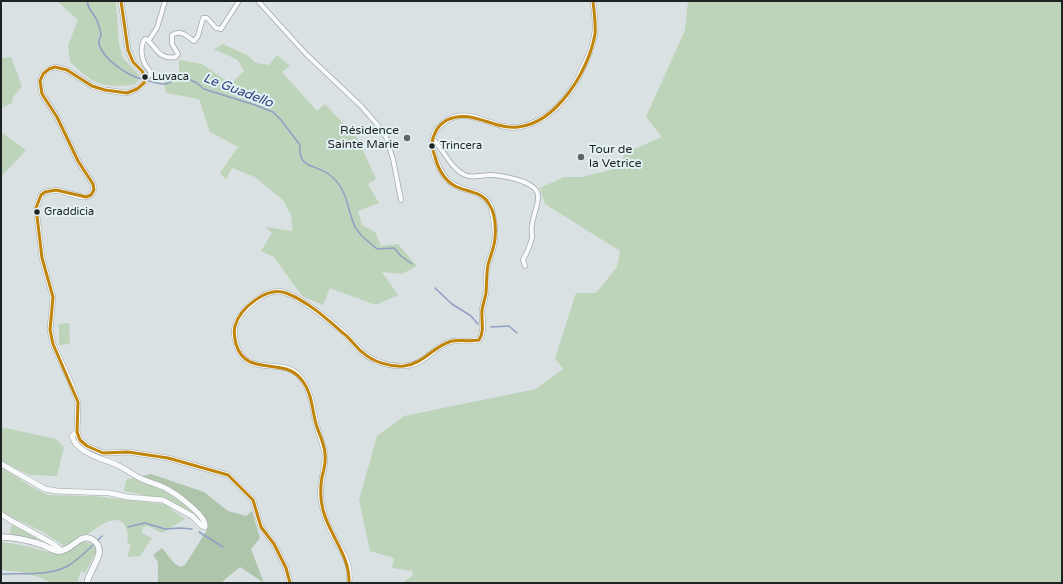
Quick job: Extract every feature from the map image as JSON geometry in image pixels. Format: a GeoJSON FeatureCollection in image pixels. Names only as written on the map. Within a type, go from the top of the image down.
{"type":"FeatureCollection","features":[{"type":"Feature","properties":{"kind":"main road"},"geometry":{"type":"LineString","coordinates":[[1,537],[12,537],[57,550],[67,549],[82,538],[92,539],[99,544],[100,551],[89,574],[87,583]]}},
{"type":"Feature","properties":{"kind":"street"},"geometry":{"type":"LineString","coordinates":[[122,1],[129,55],[133,62],[142,71],[145,77],[144,83],[137,89],[127,93],[92,86],[67,70],[55,67],[49,69],[43,74],[40,81],[42,94],[57,117],[78,161],[93,184],[94,190],[91,195],[86,198],[56,190],[46,192],[41,195],[36,208],[42,258],[53,297],[50,330],[53,344],[70,379],[78,402],[77,432],[80,440],[87,446],[103,453],[128,452],[168,458],[228,474],[254,500],[261,527],[274,544],[286,568],[290,583]]}},
{"type":"Feature","properties":{"kind":"street"},"geometry":{"type":"LineString","coordinates":[[145,77],[149,76],[151,73],[145,64],[142,54],[143,42],[145,39],[149,40],[157,28],[165,1]]}},
{"type":"Feature","properties":{"kind":"street"},"geometry":{"type":"LineString","coordinates":[[149,40],[157,52],[168,57],[176,57],[178,54],[172,44],[172,35],[180,33],[194,41],[198,36],[203,18],[207,18],[216,28],[221,29],[239,1]]}},
{"type":"Feature","properties":{"kind":"street"},"geometry":{"type":"LineString","coordinates":[[258,1],[306,54],[361,106],[376,123],[386,137],[393,158],[401,200]]}},
{"type":"Feature","properties":{"kind":"street"},"geometry":{"type":"LineString","coordinates":[[349,583],[350,571],[347,558],[333,536],[322,506],[320,494],[325,453],[308,388],[301,377],[292,370],[257,365],[244,359],[239,352],[234,336],[238,319],[258,297],[269,292],[281,291],[303,302],[346,335],[363,352],[373,359],[388,365],[404,366],[416,364],[427,358],[443,345],[451,342],[474,342],[479,340],[482,330],[482,310],[486,292],[487,269],[495,244],[495,233],[490,207],[479,193],[458,188],[449,182],[437,163],[432,144],[433,139],[436,131],[441,125],[450,119],[459,116],[471,116],[506,127],[518,127],[532,123],[555,110],[569,94],[591,50],[595,31],[593,1]]}},
{"type":"Feature","properties":{"kind":"street"},"geometry":{"type":"LineString","coordinates":[[433,139],[454,167],[465,175],[470,177],[484,174],[511,177],[531,185],[535,189],[538,195],[531,226],[532,237],[523,260],[525,266]]}},
{"type":"Feature","properties":{"kind":"street"},"geometry":{"type":"LineString","coordinates":[[1,464],[45,489],[57,491],[110,493],[127,497],[163,500],[192,516],[205,527],[206,524],[193,508],[168,489],[142,479],[119,465],[90,454],[73,440],[72,436],[77,432]]}},
{"type":"Feature","properties":{"kind":"street"},"geometry":{"type":"LineString","coordinates":[[1,514],[46,539],[62,550]]}},
{"type":"Feature","properties":{"kind":"green space"},"geometry":{"type":"Polygon","coordinates":[[[57,1],[116,1],[119,44],[123,58],[140,76],[136,84],[114,86],[97,82],[92,80],[70,62],[68,45],[78,20],[57,1]]]}},
{"type":"Feature","properties":{"kind":"green space"},"geometry":{"type":"Polygon","coordinates":[[[688,1],[1062,1],[1062,583],[402,583],[412,576],[413,571],[392,568],[394,558],[370,551],[359,500],[377,436],[404,416],[536,389],[563,369],[555,358],[576,293],[596,293],[617,267],[620,251],[545,204],[540,188],[564,177],[582,177],[618,168],[625,153],[662,137],[646,117],[685,30],[688,1]]]}},
{"type":"Feature","properties":{"kind":"green space"},"geometry":{"type":"Polygon","coordinates":[[[223,44],[247,55],[256,63],[269,65],[277,55],[290,66],[282,72],[317,111],[325,104],[358,139],[376,179],[368,184],[379,203],[358,211],[362,225],[375,232],[381,246],[398,244],[417,266],[402,274],[382,272],[398,295],[376,305],[330,288],[323,305],[302,296],[274,257],[261,251],[272,233],[265,227],[293,231],[291,215],[283,200],[255,177],[232,168],[226,179],[220,173],[238,147],[210,132],[199,99],[166,93],[164,83],[179,72],[179,60],[202,64],[231,84],[244,71],[238,60],[214,49],[223,44]]]}},
{"type":"Feature","properties":{"kind":"green space"},"geometry":{"type":"Polygon","coordinates":[[[11,57],[22,86],[13,97],[12,103],[1,108],[1,58],[11,57]]]}},
{"type":"Feature","properties":{"kind":"green space"},"geometry":{"type":"Polygon","coordinates":[[[1,132],[26,150],[2,176],[1,175],[1,132]]]}},
{"type":"Feature","properties":{"kind":"green space"},"geometry":{"type":"Polygon","coordinates":[[[69,323],[70,344],[59,345],[59,324],[69,323]]]}},
{"type":"Feature","properties":{"kind":"green space"},"geometry":{"type":"Polygon","coordinates":[[[1,427],[56,439],[64,447],[57,476],[30,475],[1,462],[1,427]]]}},
{"type":"Feature","properties":{"kind":"green space"},"geometry":{"type":"Polygon","coordinates":[[[1,467],[30,486],[48,495],[93,496],[164,504],[185,519],[162,533],[148,526],[143,527],[142,533],[152,538],[140,556],[127,557],[131,545],[127,543],[128,536],[126,528],[118,520],[107,522],[86,535],[63,545],[43,532],[5,514],[1,510],[1,467]]]}},
{"type":"Feature","properties":{"kind":"green space"},"geometry":{"type":"Polygon","coordinates":[[[151,474],[204,492],[228,511],[246,516],[252,511],[260,538],[251,549],[264,583],[240,567],[223,581],[223,583],[158,583],[158,562],[153,555],[162,548],[174,563],[180,567],[185,565],[207,530],[199,514],[187,501],[174,491],[142,476],[151,474]]]}},
{"type":"Feature","properties":{"kind":"green space"},"geometry":{"type":"Polygon","coordinates":[[[133,478],[162,489],[195,512],[193,514],[168,500],[124,491],[126,480],[133,478]]]}},
{"type":"Feature","properties":{"kind":"green space"},"geometry":{"type":"Polygon","coordinates":[[[12,525],[21,528],[37,538],[36,540],[10,534],[12,525]]]}},
{"type":"Feature","properties":{"kind":"green space"},"geometry":{"type":"Polygon","coordinates":[[[1,542],[56,552],[82,542],[92,545],[97,550],[85,573],[81,571],[77,583],[52,583],[20,572],[1,570],[1,542]]]}},
{"type":"Feature","properties":{"kind":"waterway","name":"Le Guadello"},"geometry":{"type":"LineString","coordinates":[[87,1],[90,10],[97,20],[100,30],[101,35],[99,43],[101,50],[116,66],[141,79]]}},
{"type":"Feature","properties":{"kind":"waterway","name":"Le Guadello"},"geometry":{"type":"LineString","coordinates":[[149,81],[165,84],[178,77],[186,78],[197,83],[204,89],[273,112],[300,145],[301,157],[304,161],[307,164],[327,173],[339,184],[346,197],[352,219],[359,233],[377,249],[394,248],[401,256],[412,264]]}},
{"type":"Feature","properties":{"kind":"waterway","name":"Le Guadello"},"geometry":{"type":"LineString","coordinates":[[435,288],[452,304],[471,316],[478,324]]}},
{"type":"Feature","properties":{"kind":"waterway","name":"Le Guadello"},"geometry":{"type":"LineString","coordinates":[[491,327],[509,326],[517,333]]}},
{"type":"Feature","properties":{"kind":"waterway"},"geometry":{"type":"LineString","coordinates":[[128,527],[145,523],[165,529],[192,529]]}},
{"type":"Feature","properties":{"kind":"waterway"},"geometry":{"type":"LineString","coordinates":[[199,532],[223,547]]}},
{"type":"Feature","properties":{"kind":"waterway"},"geometry":{"type":"LineString","coordinates":[[97,541],[102,536]]}},
{"type":"Feature","properties":{"kind":"waterway"},"geometry":{"type":"LineString","coordinates":[[1,574],[34,574],[59,570],[73,562],[95,543]]}},
{"type":"Feature","properties":{"kind":"transit line"},"geometry":{"type":"LineString","coordinates":[[121,1],[128,50],[133,62],[142,71],[145,77],[144,83],[137,89],[127,93],[105,90],[92,86],[67,70],[55,67],[49,69],[43,74],[40,81],[42,94],[57,117],[78,161],[93,184],[94,190],[91,195],[86,197],[56,190],[45,192],[41,195],[36,208],[42,258],[53,297],[50,330],[53,344],[78,402],[77,432],[80,440],[87,446],[103,453],[128,452],[168,458],[228,475],[253,500],[261,527],[274,544],[286,568],[290,583]]}},
{"type":"Feature","properties":{"kind":"transit line"},"geometry":{"type":"LineString","coordinates":[[349,583],[343,555],[326,520],[322,506],[321,490],[325,453],[305,384],[293,372],[248,361],[241,354],[236,344],[234,328],[242,312],[255,300],[271,293],[279,292],[294,296],[316,310],[346,335],[366,356],[376,361],[393,366],[411,365],[449,342],[479,340],[482,329],[482,310],[486,293],[487,269],[495,239],[494,216],[486,200],[474,192],[455,186],[445,177],[434,154],[432,145],[434,136],[437,129],[443,123],[456,117],[465,116],[509,127],[518,127],[532,123],[546,116],[569,92],[586,63],[592,48],[595,34],[593,1]]}},
{"type":"Feature","properties":{"kind":"place","name":"Luvaca"},"geometry":{"type":"Point","coordinates":[145,77]}},
{"type":"Feature","properties":{"kind":"place","name":"Résidence Sainte Marie"},"geometry":{"type":"Point","coordinates":[407,138]}},
{"type":"Feature","properties":{"kind":"place","name":"Trincera"},"geometry":{"type":"Point","coordinates":[432,146]}},
{"type":"Feature","properties":{"kind":"place","name":"Tour de la Vetrice"},"geometry":{"type":"Point","coordinates":[581,157]}},
{"type":"Feature","properties":{"kind":"place","name":"Graddicia"},"geometry":{"type":"Point","coordinates":[37,212]}}]}
